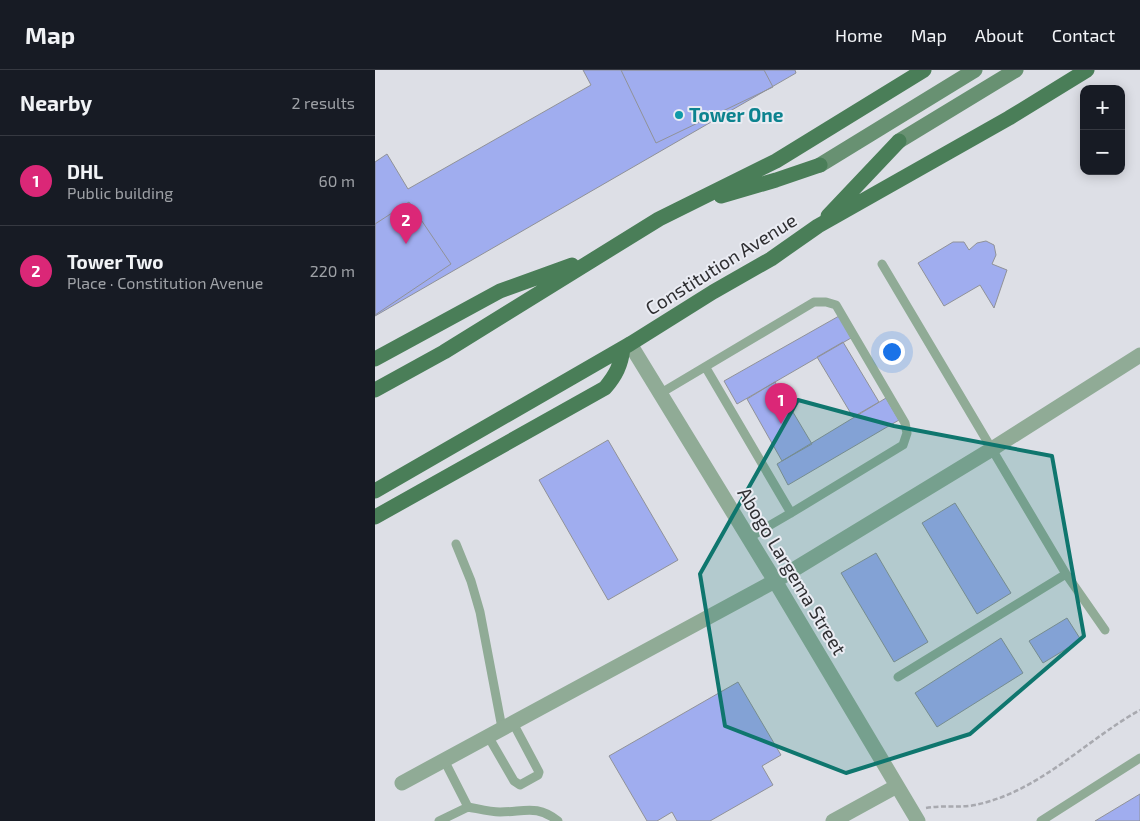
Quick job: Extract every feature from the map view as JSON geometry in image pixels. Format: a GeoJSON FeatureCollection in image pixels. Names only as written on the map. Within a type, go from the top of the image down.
{"type":"FeatureCollection","features":[{"type":"Feature","properties":{"kind":"main road"},"geometry":{"type":"LineString","coordinates":[[375,390],[444,352],[659,219],[776,161],[924,70]]}},
{"type":"Feature","properties":{"kind":"main road"},"geometry":{"type":"LineString","coordinates":[[691,203],[757,186],[820,165],[975,70]]}},
{"type":"Feature","properties":{"kind":"main road"},"geometry":{"type":"LineString","coordinates":[[818,226],[899,141],[1016,70]]}},
{"type":"Feature","properties":{"kind":"main road","name":"Constitution Avenue"},"geometry":{"type":"LineString","coordinates":[[375,491],[627,346],[713,292],[771,259],[818,226],[1009,118],[1087,70]]}},
{"type":"Feature","properties":{"kind":"main road"},"geometry":{"type":"LineString","coordinates":[[375,359],[500,291],[606,252]]}},
{"type":"Feature","properties":{"kind":"main road"},"geometry":{"type":"LineString","coordinates":[[375,517],[605,388],[621,364],[627,346]]}},
{"type":"Feature","properties":{"kind":"street","name":"Abogo Largema Street"},"geometry":{"type":"LineString","coordinates":[[627,346],[661,393],[915,816]]}},
{"type":"Feature","properties":{"kind":"street"},"geometry":{"type":"LineString","coordinates":[[402,783],[775,581],[992,449],[1140,356]]}},
{"type":"Feature","properties":{"kind":"street"},"geometry":{"type":"LineString","coordinates":[[833,821],[897,786]]}},
{"type":"Feature","properties":{"kind":"lane"},"geometry":{"type":"LineString","coordinates":[[882,264],[1066,574],[1105,630]]}},
{"type":"Feature","properties":{"kind":"lane"},"geometry":{"type":"LineString","coordinates":[[661,393],[706,368],[814,302],[826,302],[836,305],[905,423],[907,433],[903,445],[748,538]]}},
{"type":"Feature","properties":{"kind":"lane"},"geometry":{"type":"LineString","coordinates":[[706,368],[791,513]]}},
{"type":"Feature","properties":{"kind":"lane"},"geometry":{"type":"LineString","coordinates":[[456,544],[471,581],[480,612],[508,726],[539,772],[538,775],[520,785],[514,781],[487,736]]}},
{"type":"Feature","properties":{"kind":"lane"},"geometry":{"type":"LineString","coordinates":[[898,677],[1066,574]]}},
{"type":"Feature","properties":{"kind":"lane"},"geometry":{"type":"LineString","coordinates":[[1041,821],[1140,758]]}},
{"type":"Feature","properties":{"kind":"lane"},"geometry":{"type":"LineString","coordinates":[[443,760],[468,807]]}},
{"type":"Feature","properties":{"kind":"lane"},"geometry":{"type":"LineString","coordinates":[[439,821],[468,807],[500,812],[517,810],[547,812],[558,821]]}},
{"type":"Feature","properties":{"kind":"path"},"geometry":{"type":"LineString","coordinates":[[915,816],[941,806],[960,807],[976,805],[1022,788],[1070,758],[1110,728],[1140,710]]}},
{"type":"Feature","properties":{"kind":"highlighted area"},"geometry":{"type":"Polygon","coordinates":[[[798,400],[894,426],[1052,456],[1084,636],[970,734],[846,773],[725,726],[700,574],[798,400]]]}},
{"type":"Feature","properties":{"kind":"building"},"geometry":{"type":"Polygon","coordinates":[[[583,70],[795,70],[796,73],[375,316],[375,162],[387,154],[408,189],[591,85],[583,70]]]}},
{"type":"Feature","properties":{"kind":"building","name":"Tower One"},"geometry":{"type":"Polygon","coordinates":[[[621,70],[764,70],[773,87],[656,143],[621,70]]]}},
{"type":"Feature","properties":{"kind":"building"},"geometry":{"type":"Polygon","coordinates":[[[409,202],[451,264],[375,315],[375,224],[409,202]]]}},
{"type":"Feature","properties":{"kind":"building"},"geometry":{"type":"Polygon","coordinates":[[[986,241],[994,245],[996,255],[992,264],[1007,270],[994,308],[980,285],[944,306],[918,263],[953,242],[964,242],[969,250],[977,243],[986,241]]]}},
{"type":"Feature","properties":{"kind":"building"},"geometry":{"type":"Polygon","coordinates":[[[839,316],[851,338],[737,404],[724,381],[839,316]]]}},
{"type":"Feature","properties":{"kind":"building"},"geometry":{"type":"Polygon","coordinates":[[[843,342],[879,402],[853,417],[817,357],[843,342]]]}},
{"type":"Feature","properties":{"kind":"building"},"geometry":{"type":"Polygon","coordinates":[[[775,382],[812,444],[782,461],[747,399],[775,382]]]}},
{"type":"Feature","properties":{"kind":"building"},"geometry":{"type":"Polygon","coordinates":[[[886,398],[899,420],[788,485],[777,464],[886,398]]]}},
{"type":"Feature","properties":{"kind":"building"},"geometry":{"type":"Polygon","coordinates":[[[608,440],[678,560],[608,600],[539,480],[608,440]]]}},
{"type":"Feature","properties":{"kind":"building"},"geometry":{"type":"Polygon","coordinates":[[[955,503],[1011,593],[977,614],[922,523],[955,503]]]}},
{"type":"Feature","properties":{"kind":"building"},"geometry":{"type":"Polygon","coordinates":[[[876,553],[928,642],[894,662],[841,573],[876,553]]]}},
{"type":"Feature","properties":{"kind":"building"},"geometry":{"type":"Polygon","coordinates":[[[1067,618],[1081,640],[1043,663],[1029,641],[1067,618]]]}},
{"type":"Feature","properties":{"kind":"building"},"geometry":{"type":"Polygon","coordinates":[[[1001,638],[1023,673],[937,727],[915,693],[1001,638]]]}},
{"type":"Feature","properties":{"kind":"building"},"geometry":{"type":"Polygon","coordinates":[[[738,682],[781,755],[762,766],[773,785],[710,821],[677,821],[672,812],[657,821],[647,821],[609,756],[738,682]]]}},
{"type":"Feature","properties":{"kind":"building"},"geometry":{"type":"Polygon","coordinates":[[[1140,794],[1140,821],[1095,821],[1140,794]]]}},
{"type":"Feature","properties":{"kind":"place","name":"Tower One"},"geometry":{"type":"Point","coordinates":[679,115]}},
{"type":"Feature","properties":{"kind":"place","name":"Tower Two"},"geometry":{"type":"Point","coordinates":[406,244]}},
{"type":"Feature","properties":{"kind":"place","name":"DHL"},"geometry":{"type":"Point","coordinates":[781,424]}}]}
